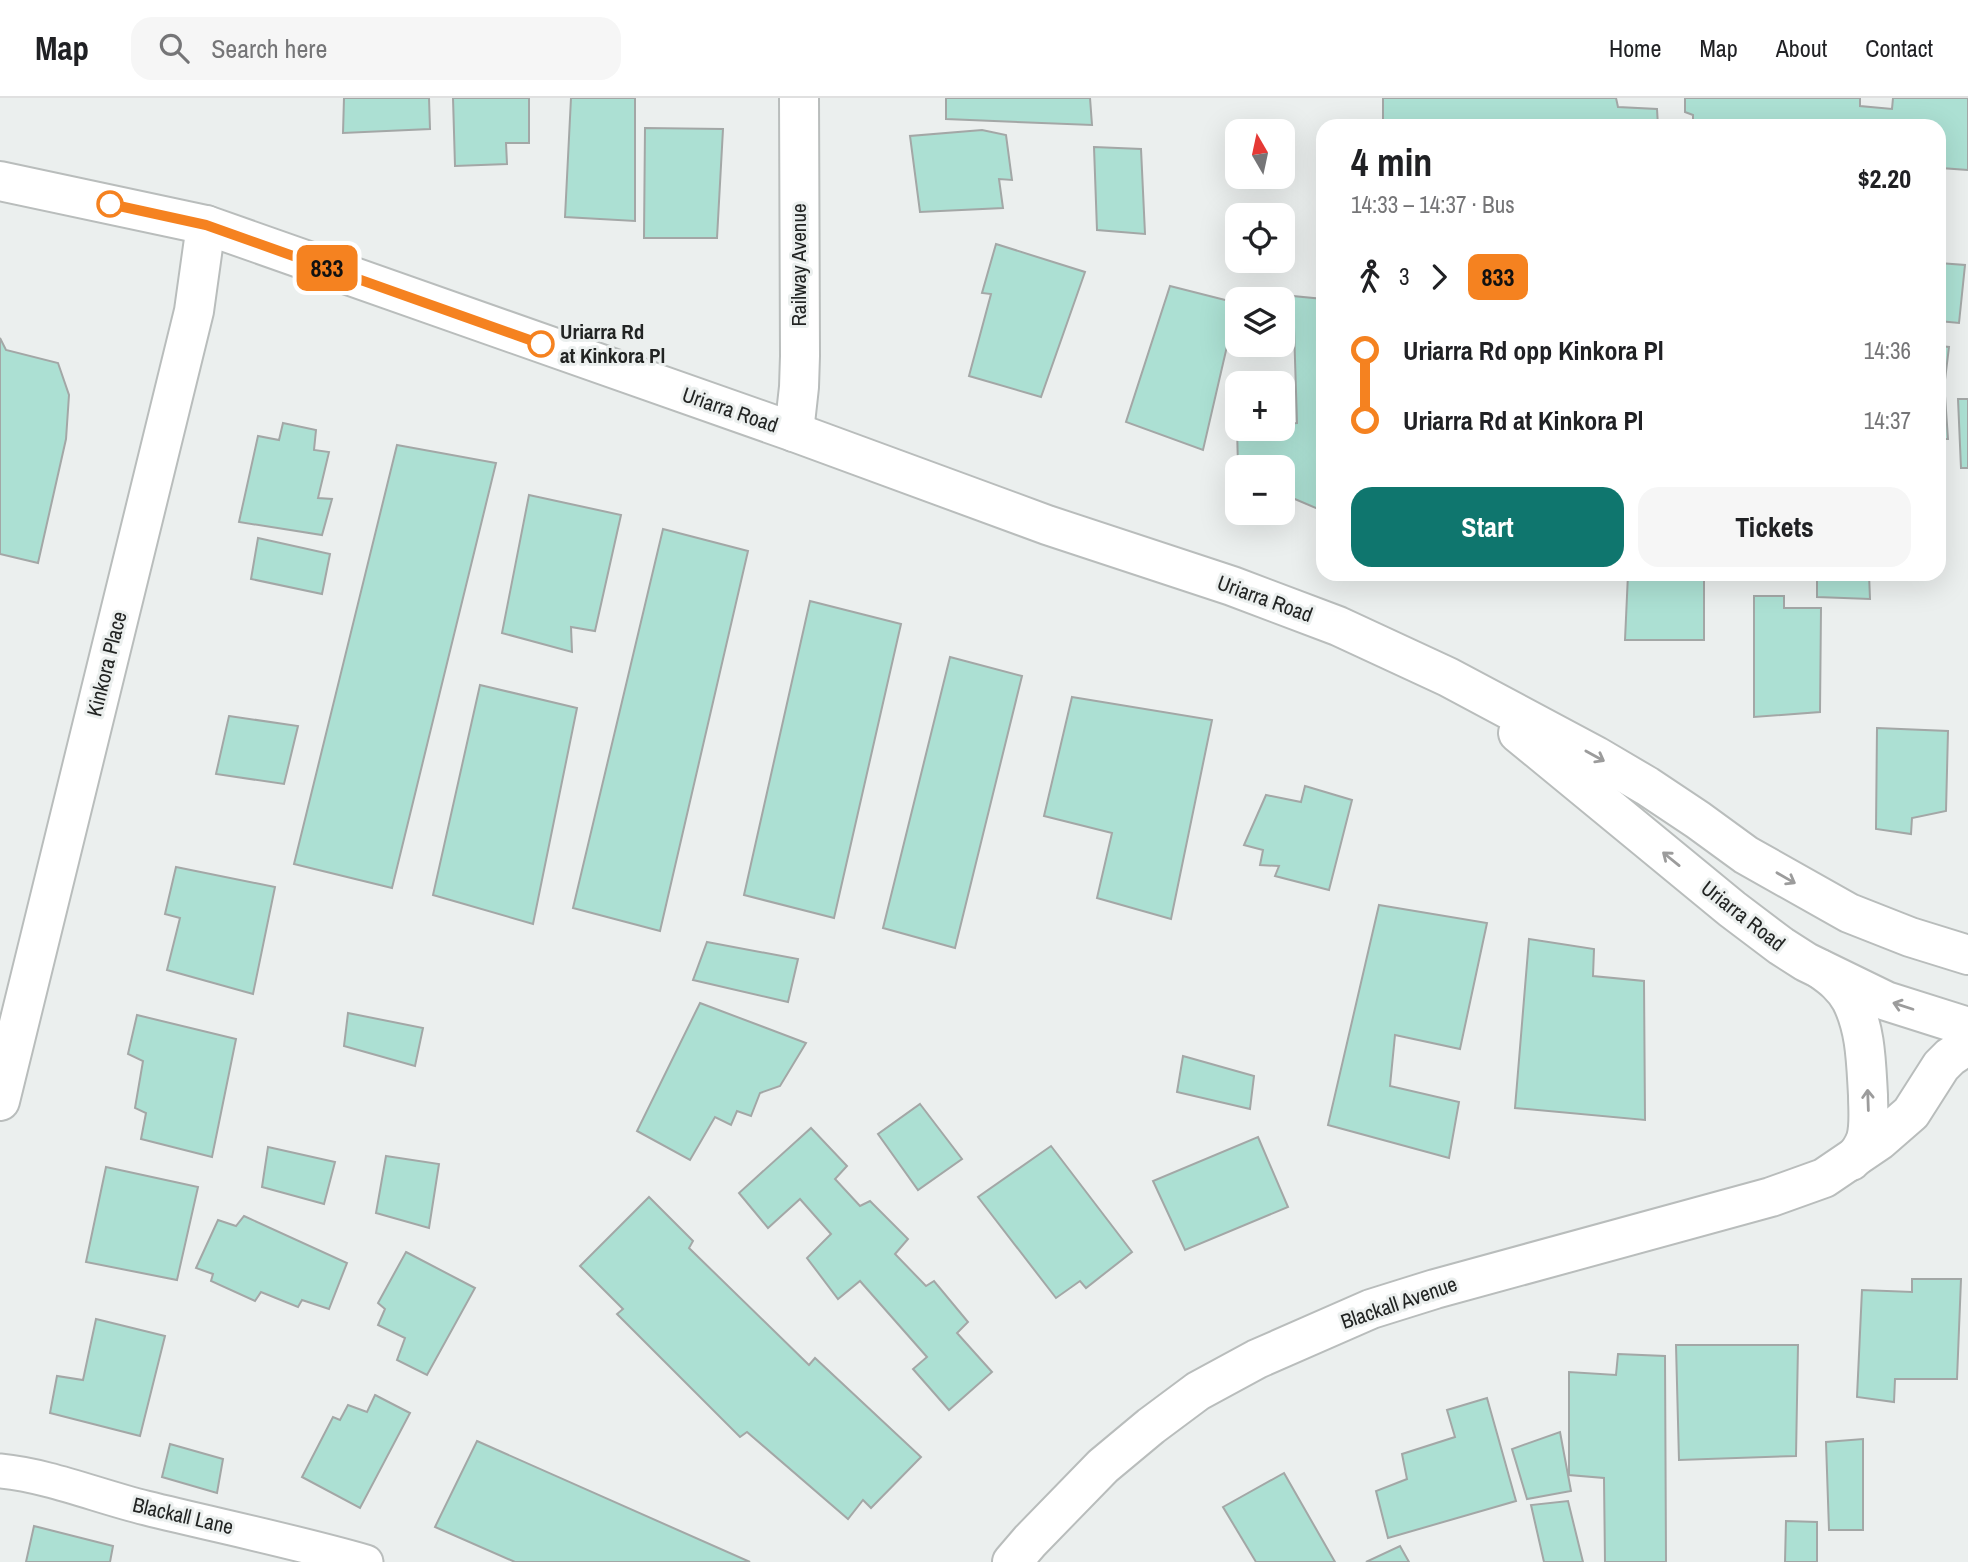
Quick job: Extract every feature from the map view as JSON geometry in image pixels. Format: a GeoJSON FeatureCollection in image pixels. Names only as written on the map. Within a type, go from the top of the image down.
{"type":"FeatureCollection","features":[{"type":"Feature","properties":{"kind":"main road","name":"Railway Avenue"},"geometry":{"type":"LineString","coordinates":[[794,432],[800,356],[799,98]]}},
{"type":"Feature","properties":{"kind":"main road","name":"Uriarra Road"},"geometry":{"type":"LineString","coordinates":[[0,181],[206,225],[794,432],[1047,525],[1232,586],[1338,626],[1448,677],[1647,786],[1746,855],[1838,907],[1891,930],[1968,955]]}},
{"type":"Feature","properties":{"kind":"main road","name":"Kinkora Place"},"geometry":{"type":"LineString","coordinates":[[0,1101],[194,311],[206,225]]}},
{"type":"Feature","properties":{"kind":"main road","name":"Uriarra Road"},"geometry":{"type":"LineString","coordinates":[[1448,677],[1781,946],[1820,969],[1886,1001],[1968,1027]]}},
{"type":"Feature","properties":{"kind":"main road","name":"Blackall Avenue"},"geometry":{"type":"LineString","coordinates":[[1820,969],[1840,984],[1852,1002],[1861,1024],[1866,1052],[1868,1129],[1864,1145],[1849,1162]]}},
{"type":"Feature","properties":{"kind":"main road","name":"Blackall Avenue"},"geometry":{"type":"LineString","coordinates":[[1012,1562],[1103,1466],[1151,1426],[1198,1391],[1257,1359],[1371,1309],[1771,1197],[1824,1178],[1906,1119],[1941,1066],[1968,1045]]}},
{"type":"Feature","properties":{"kind":"lane","name":"Blackall Lane"},"geometry":{"type":"LineString","coordinates":[[0,1471],[20,1472],[145,1508],[366,1562]]}},
{"type":"Feature","properties":{"kind":"building"},"geometry":{"type":"Polygon","coordinates":[[[344,98],[429,98],[430,129],[343,133],[344,98]]]}},
{"type":"Feature","properties":{"kind":"building"},"geometry":{"type":"Polygon","coordinates":[[[453,98],[529,98],[529,143],[506,143],[507,164],[455,166],[453,98]]]}},
{"type":"Feature","properties":{"kind":"building"},"geometry":{"type":"Polygon","coordinates":[[[571,98],[635,98],[635,221],[565,217],[571,98]]]}},
{"type":"Feature","properties":{"kind":"building"},"geometry":{"type":"Polygon","coordinates":[[[946,98],[1090,98],[1092,125],[946,119],[946,98]]]}},
{"type":"Feature","properties":{"kind":"building"},"geometry":{"type":"Polygon","coordinates":[[[1383,98],[1616,98],[1618,107],[1657,109],[1658,119],[1383,119],[1383,98]]]}},
{"type":"Feature","properties":{"kind":"building"},"geometry":{"type":"Polygon","coordinates":[[[1685,98],[1860,98],[1860,106],[1892,109],[1893,98],[1968,98],[1968,170],[1946,168],[1946,119],[1693,119],[1693,115],[1685,112],[1685,98]]]}},
{"type":"Feature","properties":{"kind":"building"},"geometry":{"type":"Polygon","coordinates":[[[645,128],[723,129],[717,238],[644,238],[645,128]]]}},
{"type":"Feature","properties":{"kind":"building"},"geometry":{"type":"Polygon","coordinates":[[[982,130],[1006,135],[1012,180],[999,179],[1003,208],[920,212],[910,136],[982,130]]]}},
{"type":"Feature","properties":{"kind":"building"},"geometry":{"type":"Polygon","coordinates":[[[1094,147],[1141,149],[1145,234],[1097,230],[1094,147]]]}},
{"type":"Feature","properties":{"kind":"building"},"geometry":{"type":"Polygon","coordinates":[[[996,244],[1085,272],[1041,397],[969,376],[991,294],[982,293],[996,244]]]}},
{"type":"Feature","properties":{"kind":"building"},"geometry":{"type":"Polygon","coordinates":[[[1946,264],[1965,265],[1959,323],[1946,322],[1946,264]]]}},
{"type":"Feature","properties":{"kind":"building"},"geometry":{"type":"Polygon","coordinates":[[[1170,286],[1225,300],[1225,355],[1203,450],[1126,422],[1170,286]]]}},
{"type":"Feature","properties":{"kind":"building"},"geometry":{"type":"Polygon","coordinates":[[[1295,296],[1316,298],[1316,508],[1295,499],[1295,455],[1238,455],[1237,441],[1295,441],[1295,296]]]}},
{"type":"Feature","properties":{"kind":"building"},"geometry":{"type":"Polygon","coordinates":[[[0,338],[6,350],[58,363],[69,395],[66,439],[38,563],[0,554],[0,338]]]}},
{"type":"Feature","properties":{"kind":"building"},"geometry":{"type":"Polygon","coordinates":[[[1946,347],[1949,347],[1946,372],[1946,347]]]}},
{"type":"Feature","properties":{"kind":"building"},"geometry":{"type":"Polygon","coordinates":[[[1958,399],[1968,399],[1968,468],[1961,468],[1958,399]]]}},
{"type":"Feature","properties":{"kind":"building"},"geometry":{"type":"Polygon","coordinates":[[[283,423],[316,430],[314,450],[329,452],[318,498],[332,499],[322,535],[239,522],[258,436],[279,440],[283,423]]]}},
{"type":"Feature","properties":{"kind":"building"},"geometry":{"type":"Polygon","coordinates":[[[397,445],[496,463],[392,888],[294,864],[397,445]]]}},
{"type":"Feature","properties":{"kind":"building"},"geometry":{"type":"Polygon","coordinates":[[[529,495],[621,515],[595,631],[571,627],[572,652],[502,633],[529,495]]]}},
{"type":"Feature","properties":{"kind":"building"},"geometry":{"type":"Polygon","coordinates":[[[663,529],[748,551],[660,931],[573,908],[663,529]]]}},
{"type":"Feature","properties":{"kind":"building"},"geometry":{"type":"Polygon","coordinates":[[[258,538],[330,554],[322,594],[251,579],[258,538]]]}},
{"type":"Feature","properties":{"kind":"building"},"geometry":{"type":"Polygon","coordinates":[[[1628,581],[1704,581],[1704,640],[1625,640],[1628,581]]]}},
{"type":"Feature","properties":{"kind":"building"},"geometry":{"type":"Polygon","coordinates":[[[1817,581],[1869,581],[1870,599],[1817,597],[1817,581]]]}},
{"type":"Feature","properties":{"kind":"building"},"geometry":{"type":"Polygon","coordinates":[[[1754,596],[1784,596],[1784,608],[1821,608],[1820,712],[1754,717],[1754,596]]]}},
{"type":"Feature","properties":{"kind":"building"},"geometry":{"type":"Polygon","coordinates":[[[810,601],[901,624],[834,918],[744,895],[810,601]]]}},
{"type":"Feature","properties":{"kind":"building"},"geometry":{"type":"Polygon","coordinates":[[[950,657],[1022,676],[955,948],[883,928],[950,657]]]}},
{"type":"Feature","properties":{"kind":"building"},"geometry":{"type":"Polygon","coordinates":[[[480,685],[577,708],[533,924],[433,895],[480,685]]]}},
{"type":"Feature","properties":{"kind":"building"},"geometry":{"type":"Polygon","coordinates":[[[1072,697],[1212,720],[1171,919],[1097,898],[1112,833],[1044,816],[1072,697]]]}},
{"type":"Feature","properties":{"kind":"building"},"geometry":{"type":"Polygon","coordinates":[[[229,716],[298,726],[284,784],[216,774],[229,716]]]}},
{"type":"Feature","properties":{"kind":"building"},"geometry":{"type":"Polygon","coordinates":[[[1877,728],[1948,731],[1946,811],[1912,818],[1911,834],[1876,829],[1877,728]]]}},
{"type":"Feature","properties":{"kind":"building"},"geometry":{"type":"Polygon","coordinates":[[[1305,786],[1352,800],[1329,890],[1275,876],[1279,866],[1260,865],[1263,850],[1244,845],[1266,795],[1301,802],[1305,786]]]}},
{"type":"Feature","properties":{"kind":"building"},"geometry":{"type":"Polygon","coordinates":[[[176,867],[275,887],[253,994],[167,970],[180,918],[165,914],[176,867]]]}},
{"type":"Feature","properties":{"kind":"building"},"geometry":{"type":"Polygon","coordinates":[[[1379,905],[1487,923],[1460,1049],[1395,1035],[1390,1086],[1459,1102],[1449,1158],[1328,1125],[1379,905]]]}},
{"type":"Feature","properties":{"kind":"building"},"geometry":{"type":"Polygon","coordinates":[[[1529,939],[1594,949],[1593,976],[1644,981],[1645,1120],[1515,1108],[1529,939]]]}},
{"type":"Feature","properties":{"kind":"building"},"geometry":{"type":"Polygon","coordinates":[[[707,942],[798,959],[788,1002],[693,980],[707,942]]]}},
{"type":"Feature","properties":{"kind":"building"},"geometry":{"type":"Polygon","coordinates":[[[700,1003],[806,1043],[780,1086],[760,1093],[751,1116],[737,1111],[731,1125],[715,1117],[690,1160],[637,1131],[700,1003]]]}},
{"type":"Feature","properties":{"kind":"building"},"geometry":{"type":"Polygon","coordinates":[[[348,1013],[423,1028],[415,1066],[344,1046],[348,1013]]]}},
{"type":"Feature","properties":{"kind":"building"},"geometry":{"type":"Polygon","coordinates":[[[137,1015],[236,1039],[212,1157],[141,1139],[146,1113],[135,1108],[143,1061],[128,1054],[137,1015]]]}},
{"type":"Feature","properties":{"kind":"building"},"geometry":{"type":"Polygon","coordinates":[[[1183,1056],[1254,1076],[1250,1109],[1177,1092],[1183,1056]]]}},
{"type":"Feature","properties":{"kind":"building"},"geometry":{"type":"Polygon","coordinates":[[[920,1104],[962,1159],[918,1190],[878,1134],[920,1104]]]}},
{"type":"Feature","properties":{"kind":"building"},"geometry":{"type":"Polygon","coordinates":[[[811,1128],[847,1166],[835,1179],[860,1206],[870,1201],[908,1239],[895,1254],[926,1286],[934,1281],[968,1322],[957,1333],[992,1372],[949,1410],[913,1369],[927,1357],[860,1281],[838,1299],[807,1258],[831,1234],[800,1199],[768,1228],[739,1193],[811,1128]]]}},
{"type":"Feature","properties":{"kind":"building"},"geometry":{"type":"Polygon","coordinates":[[[1258,1137],[1288,1207],[1185,1250],[1153,1181],[1258,1137]]]}},
{"type":"Feature","properties":{"kind":"building"},"geometry":{"type":"Polygon","coordinates":[[[1051,1146],[1132,1252],[1086,1288],[1080,1281],[1056,1298],[978,1197],[1051,1146]]]}},
{"type":"Feature","properties":{"kind":"building"},"geometry":{"type":"Polygon","coordinates":[[[268,1147],[335,1162],[324,1204],[262,1187],[268,1147]]]}},
{"type":"Feature","properties":{"kind":"building"},"geometry":{"type":"Polygon","coordinates":[[[386,1156],[439,1164],[429,1228],[376,1213],[386,1156]]]}},
{"type":"Feature","properties":{"kind":"building"},"geometry":{"type":"Polygon","coordinates":[[[106,1167],[198,1187],[177,1280],[86,1262],[106,1167]]]}},
{"type":"Feature","properties":{"kind":"building"},"geometry":{"type":"Polygon","coordinates":[[[649,1197],[693,1241],[689,1248],[809,1365],[815,1358],[921,1457],[871,1508],[863,1500],[848,1519],[747,1432],[740,1437],[617,1314],[623,1309],[580,1266],[649,1197]]]}},
{"type":"Feature","properties":{"kind":"building"},"geometry":{"type":"Polygon","coordinates":[[[244,1216],[347,1263],[329,1309],[302,1300],[298,1307],[261,1292],[255,1301],[211,1281],[213,1274],[196,1268],[218,1220],[236,1226],[244,1216]]]}},
{"type":"Feature","properties":{"kind":"building"},"geometry":{"type":"Polygon","coordinates":[[[406,1252],[475,1288],[427,1375],[397,1360],[405,1338],[378,1325],[385,1309],[378,1303],[406,1252]]]}},
{"type":"Feature","properties":{"kind":"building"},"geometry":{"type":"Polygon","coordinates":[[[1912,1279],[1961,1279],[1957,1379],[1895,1379],[1894,1402],[1857,1397],[1862,1290],[1912,1292],[1912,1279]]]}},
{"type":"Feature","properties":{"kind":"building"},"geometry":{"type":"Polygon","coordinates":[[[96,1319],[165,1336],[140,1436],[50,1413],[57,1376],[83,1380],[96,1319]]]}},
{"type":"Feature","properties":{"kind":"building"},"geometry":{"type":"Polygon","coordinates":[[[1676,1345],[1798,1345],[1796,1456],[1679,1460],[1676,1345]]]}},
{"type":"Feature","properties":{"kind":"building"},"geometry":{"type":"Polygon","coordinates":[[[1618,1354],[1665,1356],[1666,1562],[1605,1562],[1604,1478],[1569,1475],[1569,1372],[1616,1375],[1618,1354]]]}},
{"type":"Feature","properties":{"kind":"building"},"geometry":{"type":"Polygon","coordinates":[[[375,1395],[410,1413],[360,1508],[302,1477],[333,1417],[340,1420],[348,1405],[367,1412],[375,1395]]]}},
{"type":"Feature","properties":{"kind":"building"},"geometry":{"type":"Polygon","coordinates":[[[1487,1398],[1516,1501],[1388,1538],[1376,1491],[1407,1479],[1402,1454],[1455,1437],[1447,1410],[1487,1398]]]}},
{"type":"Feature","properties":{"kind":"building"},"geometry":{"type":"Polygon","coordinates":[[[1560,1432],[1571,1491],[1527,1499],[1512,1449],[1560,1432]]]}},
{"type":"Feature","properties":{"kind":"building"},"geometry":{"type":"Polygon","coordinates":[[[1863,1439],[1863,1530],[1829,1530],[1826,1442],[1863,1439]]]}},
{"type":"Feature","properties":{"kind":"building"},"geometry":{"type":"Polygon","coordinates":[[[477,1441],[750,1562],[515,1562],[435,1527],[477,1441]]]}},
{"type":"Feature","properties":{"kind":"building"},"geometry":{"type":"Polygon","coordinates":[[[170,1444],[223,1459],[217,1493],[162,1477],[170,1444]]]}},
{"type":"Feature","properties":{"kind":"building"},"geometry":{"type":"Polygon","coordinates":[[[1284,1473],[1335,1562],[1256,1562],[1223,1507],[1284,1473]]]}},
{"type":"Feature","properties":{"kind":"building"},"geometry":{"type":"Polygon","coordinates":[[[1568,1501],[1583,1562],[1544,1562],[1531,1505],[1568,1501]]]}},
{"type":"Feature","properties":{"kind":"building"},"geometry":{"type":"Polygon","coordinates":[[[1786,1521],[1817,1522],[1817,1562],[1785,1562],[1786,1521]]]}},
{"type":"Feature","properties":{"kind":"building"},"geometry":{"type":"Polygon","coordinates":[[[34,1526],[113,1546],[110,1562],[26,1562],[34,1526]]]}},
{"type":"Feature","properties":{"kind":"building"},"geometry":{"type":"Polygon","coordinates":[[[1400,1546],[1409,1562],[1366,1562],[1400,1546]]]}},
{"type":"Feature","properties":{"kind":"bus line","name":"833"},"geometry":{"type":"LineString","coordinates":[[110,204],[206,225],[541,344]]}},
{"type":"Feature","properties":{"kind":"place","name":"Uriarra Rd at Kinkora Pl"},"geometry":{"type":"Point","coordinates":[541,344]}}]}
